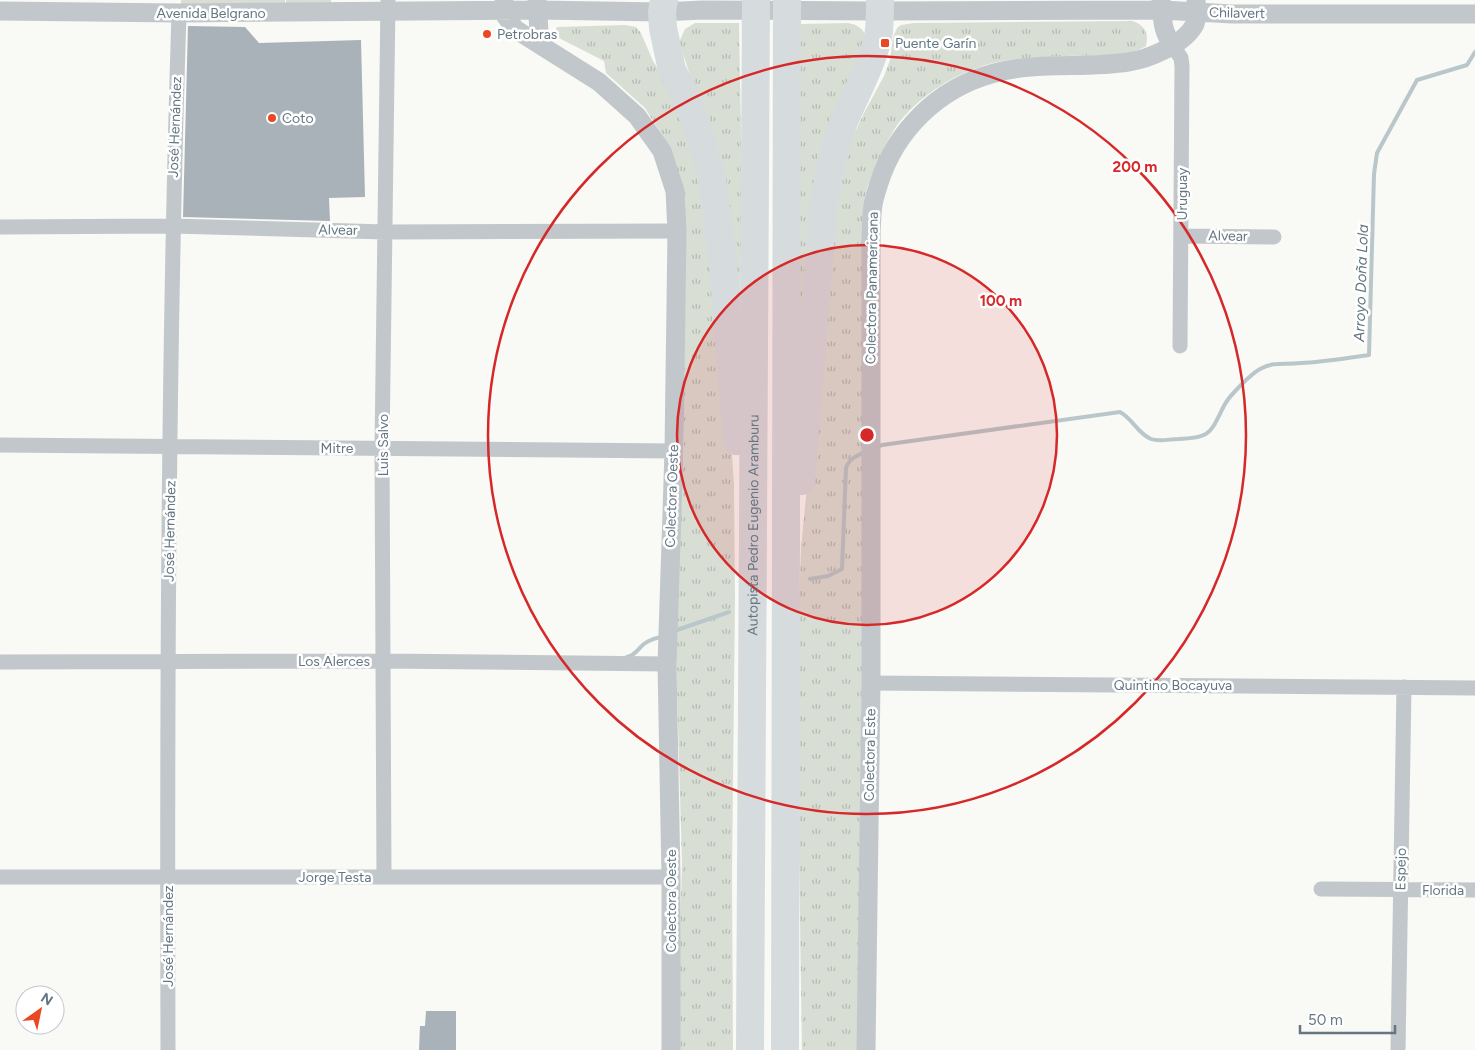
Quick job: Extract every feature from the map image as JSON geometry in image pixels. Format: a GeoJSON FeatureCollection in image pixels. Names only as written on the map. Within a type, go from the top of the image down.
{"type":"FeatureCollection","features":[{"type":"Feature","properties":{"kind":"highway","name":"Autopista Pedro Eugenio Aramburu"},"geometry":{"type":"LineString","coordinates":[[750,1050],[756,0]]}},
{"type":"Feature","properties":{"kind":"highway"},"geometry":{"type":"LineString","coordinates":[[785,1050],[784,652],[787,0]]}},
{"type":"Feature","properties":{"kind":"highway"},"geometry":{"type":"LineString","coordinates":[[664,6],[665,43],[672,70],[697,125],[712,178],[719,221],[728,315],[752,639]]}},
{"type":"Feature","properties":{"kind":"highway"},"geometry":{"type":"LineString","coordinates":[[784,652],[827,181],[843,125],[866,74],[879,32],[880,6]]}},
{"type":"Feature","properties":{"kind":"highway"},"geometry":{"type":"LineString","coordinates":[[743,1050],[750,931]]}},
{"type":"Feature","properties":{"kind":"street","name":"Colectora Oeste"},"geometry":{"type":"LineString","coordinates":[[504,5],[515,29],[599,82],[626,104],[648,129],[662,150],[674,191],[677,231],[674,451],[667,655],[671,877],[671,1050]]}},
{"type":"Feature","properties":{"kind":"street"},"geometry":{"type":"LineString","coordinates":[[537,5],[539,32],[545,48]]}},
{"type":"Feature","properties":{"kind":"street","name":"Chilavert"},"geometry":{"type":"LineString","coordinates":[[880,6],[1162,5],[1197,6],[1232,14],[1474,9]]}},
{"type":"Feature","properties":{"kind":"street"},"geometry":{"type":"LineString","coordinates":[[1162,5],[1162,22],[1165,35],[1173,46]]}},
{"type":"Feature","properties":{"kind":"street","name":"Luis Salvo"},"geometry":{"type":"LineString","coordinates":[[384,877],[382,448],[388,6]]}},
{"type":"Feature","properties":{"kind":"street"},"geometry":{"type":"LineString","coordinates":[[664,6],[702,10],[837,10],[880,6]]}},
{"type":"Feature","properties":{"kind":"street","name":"Avenida Belgrano"},"geometry":{"type":"LineString","coordinates":[[0,11],[179,7],[664,6]]}},
{"type":"Feature","properties":{"kind":"street","name":"Colectora Panamericana"},"geometry":{"type":"LineString","coordinates":[[870,460],[873,204],[892,151],[908,128],[924,111],[941,98],[961,86],[992,73],[1016,69],[1128,62],[1147,57],[1173,46],[1186,36],[1195,24],[1197,6]]}},
{"type":"Feature","properties":{"kind":"street","name":"José Hernández"},"geometry":{"type":"LineString","coordinates":[[168,1050],[168,661],[172,226],[179,7]]}},
{"type":"Feature","properties":{"kind":"street","name":"Uruguay"},"geometry":{"type":"LineString","coordinates":[[1173,46],[1181,58],[1182,66],[1180,346]]}},
{"type":"Feature","properties":{"kind":"street","name":"Alvear"},"geometry":{"type":"LineString","coordinates":[[0,227],[172,226],[386,232],[677,231]]}},
{"type":"Feature","properties":{"kind":"street","name":"Alvear"},"geometry":{"type":"LineString","coordinates":[[1182,236],[1274,236]]}},
{"type":"Feature","properties":{"kind":"street","name":"Mitre"},"geometry":{"type":"LineString","coordinates":[[0,445],[674,451]]}},
{"type":"Feature","properties":{"kind":"street","name":"Colectora Este"},"geometry":{"type":"LineString","coordinates":[[866,1050],[871,683],[870,460]]}},
{"type":"Feature","properties":{"kind":"street","name":"Los Alerces"},"geometry":{"type":"LineString","coordinates":[[0,662],[383,661],[667,655]]}},
{"type":"Feature","properties":{"kind":"street","name":"Quintino Bocayuva"},"geometry":{"type":"LineString","coordinates":[[871,683],[1475,688]]}},
{"type":"Feature","properties":{"kind":"street","name":"Espejo"},"geometry":{"type":"LineString","coordinates":[[1398,1050],[1404,687]]}},
{"type":"Feature","properties":{"kind":"street","name":"Jorge Testa"},"geometry":{"type":"LineString","coordinates":[[0,877],[671,877]]}},
{"type":"Feature","properties":{"kind":"street","name":"Florida"},"geometry":{"type":"LineString","coordinates":[[1321,889],[1475,890]]}},
{"type":"Feature","properties":{"kind":"green space"},"geometry":{"type":"Polygon","coordinates":[[[181,0],[285,0],[285,6],[181,6],[181,0]]]}},
{"type":"Feature","properties":{"kind":"green space"},"geometry":{"type":"Polygon","coordinates":[[[286,0],[331,0],[331,6],[286,5],[286,0]]]}},
{"type":"Feature","properties":{"kind":"green space"},"geometry":{"type":"Polygon","coordinates":[[[1132,21],[1143,27],[1147,37],[1146,46],[1139,50],[1108,55],[1018,59],[989,64],[952,79],[919,102],[896,126],[868,184],[864,200],[863,226],[863,603],[857,1050],[802,1050],[798,792],[798,633],[801,549],[832,225],[849,145],[884,76],[890,60],[893,37],[897,28],[901,25],[914,23],[1132,21]]]}},
{"type":"Feature","properties":{"kind":"green space"},"geometry":{"type":"Polygon","coordinates":[[[695,23],[739,23],[742,188],[739,394],[699,102],[679,42],[685,29],[695,23]]]}},
{"type":"Feature","properties":{"kind":"green space"},"geometry":{"type":"Polygon","coordinates":[[[848,23],[859,27],[866,36],[797,380],[800,24],[848,23]]]}},
{"type":"Feature","properties":{"kind":"green space"},"geometry":{"type":"Polygon","coordinates":[[[625,25],[636,27],[641,33],[653,61],[670,88],[684,104],[719,260],[734,485],[733,1050],[677,1050],[682,863],[676,656],[678,557],[684,446],[682,199],[666,142],[645,108],[606,73],[604,61],[554,34],[557,27],[625,25]]]}},
{"type":"Feature","properties":{"kind":"building","name":"Coto"},"geometry":{"type":"Polygon","coordinates":[[[188,26],[245,27],[259,43],[361,40],[365,197],[329,198],[330,221],[183,217],[188,26]]]}},
{"type":"Feature","properties":{"kind":"building"},"geometry":{"type":"Polygon","coordinates":[[[426,1011],[456,1011],[456,1050],[419,1050],[420,1026],[425,1026],[426,1011]]]}},
{"type":"Feature","properties":{"kind":"waterway","name":"Arroyo Doña Lola"},"geometry":{"type":"LineString","coordinates":[[876,448],[882,445],[1120,412],[1142,434],[1154,440],[1198,437],[1209,432],[1231,395],[1260,369],[1275,364],[1318,362],[1369,355],[1374,174],[1377,153],[1417,80],[1467,65],[1475,52]]}},
{"type":"Feature","properties":{"kind":"waterway"},"geometry":{"type":"LineString","coordinates":[[810,579],[828,576],[842,569],[846,468],[851,460],[865,452]]}},
{"type":"Feature","properties":{"kind":"waterway"},"geometry":{"type":"LineString","coordinates":[[674,631],[729,612]]}},
{"type":"Feature","properties":{"kind":"waterway"},"geometry":{"type":"LineString","coordinates":[[627,657],[647,642],[663,636]]}},
{"type":"Feature","properties":{"kind":"place","name":"Petrobras"},"geometry":{"type":"Point","coordinates":[487,34]}},
{"type":"Feature","properties":{"kind":"place","name":"Puente Garín"},"geometry":{"type":"Point","coordinates":[885,43]}},
{"type":"Feature","properties":{"kind":"place","name":"Coto"},"geometry":{"type":"Point","coordinates":[272,118]}}]}
